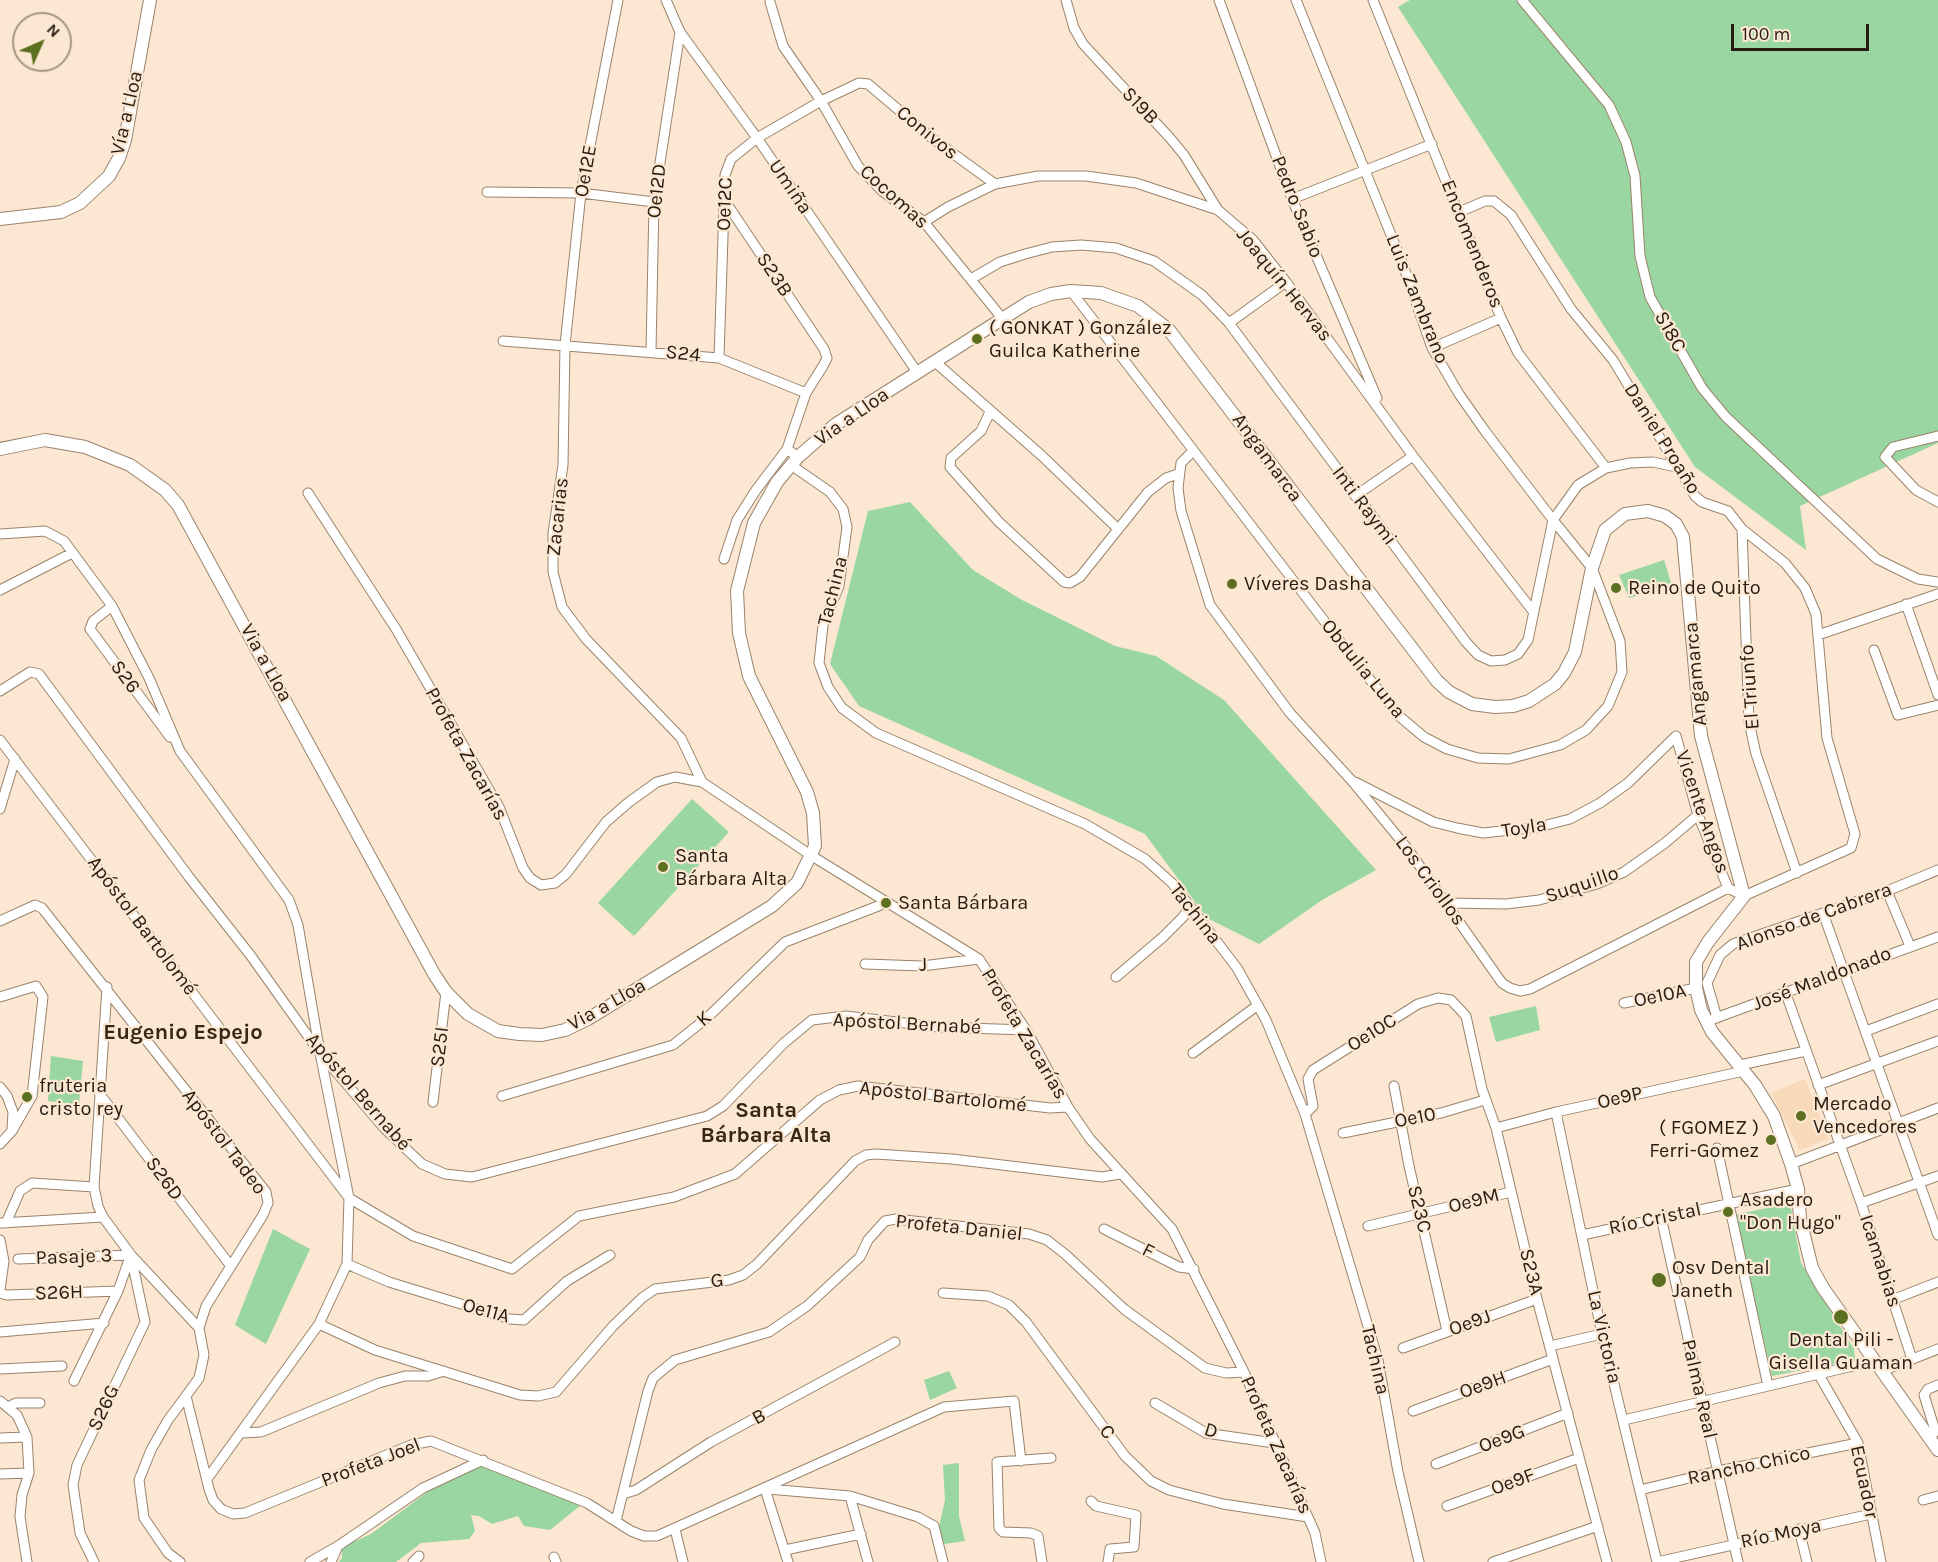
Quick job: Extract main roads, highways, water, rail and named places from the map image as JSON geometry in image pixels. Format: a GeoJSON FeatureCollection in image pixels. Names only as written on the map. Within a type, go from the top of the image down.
{"type":"FeatureCollection","features":[{"type":"Feature","properties":{"kind":"place","name":"( GONKAT ) González Guilca Katherine"},"geometry":{"type":"Point","coordinates":[977,339]}},
{"type":"Feature","properties":{"kind":"place","name":"Víveres Dasha"},"geometry":{"type":"Point","coordinates":[1232,584]}},
{"type":"Feature","properties":{"kind":"place","name":"Reino de Quito"},"geometry":{"type":"Point","coordinates":[1616,588]}},
{"type":"Feature","properties":{"kind":"place","name":"Santa Bárbara Alta"},"geometry":{"type":"Point","coordinates":[663,867]}},
{"type":"Feature","properties":{"kind":"place","name":"Santa Bárbara"},"geometry":{"type":"Point","coordinates":[886,903]}},
{"type":"Feature","properties":{"kind":"place","name":"fruteria cristo rey"},"geometry":{"type":"Point","coordinates":[27,1097]}},
{"type":"Feature","properties":{"kind":"place","name":"Mercado Vencedores"},"geometry":{"type":"Point","coordinates":[1801,1116]}},
{"type":"Feature","properties":{"kind":"place","name":"( FGOMEZ ) Ferri-Gomez"},"geometry":{"type":"Point","coordinates":[1771,1140]}},
{"type":"Feature","properties":{"kind":"place","name":"Asadero \"Don Hugo\""},"geometry":{"type":"Point","coordinates":[1728,1212]}},
{"type":"Feature","properties":{"kind":"place","name":"Osv Dental Janeth"},"geometry":{"type":"Point","coordinates":[1659,1280]}},
{"type":"Feature","properties":{"kind":"place","name":"Dental Pili - Gisella Guaman"},"geometry":{"type":"Point","coordinates":[1841,1317]}},
{"type":"Feature","properties":{"kind":"district","name":"Eugenio Espejo"},"geometry":{"type":"Point","coordinates":[183,1033]}},
{"type":"Feature","properties":{"kind":"district","name":"Santa Bárbara Alta"},"geometry":{"type":"Point","coordinates":[766,1124]}}]}
